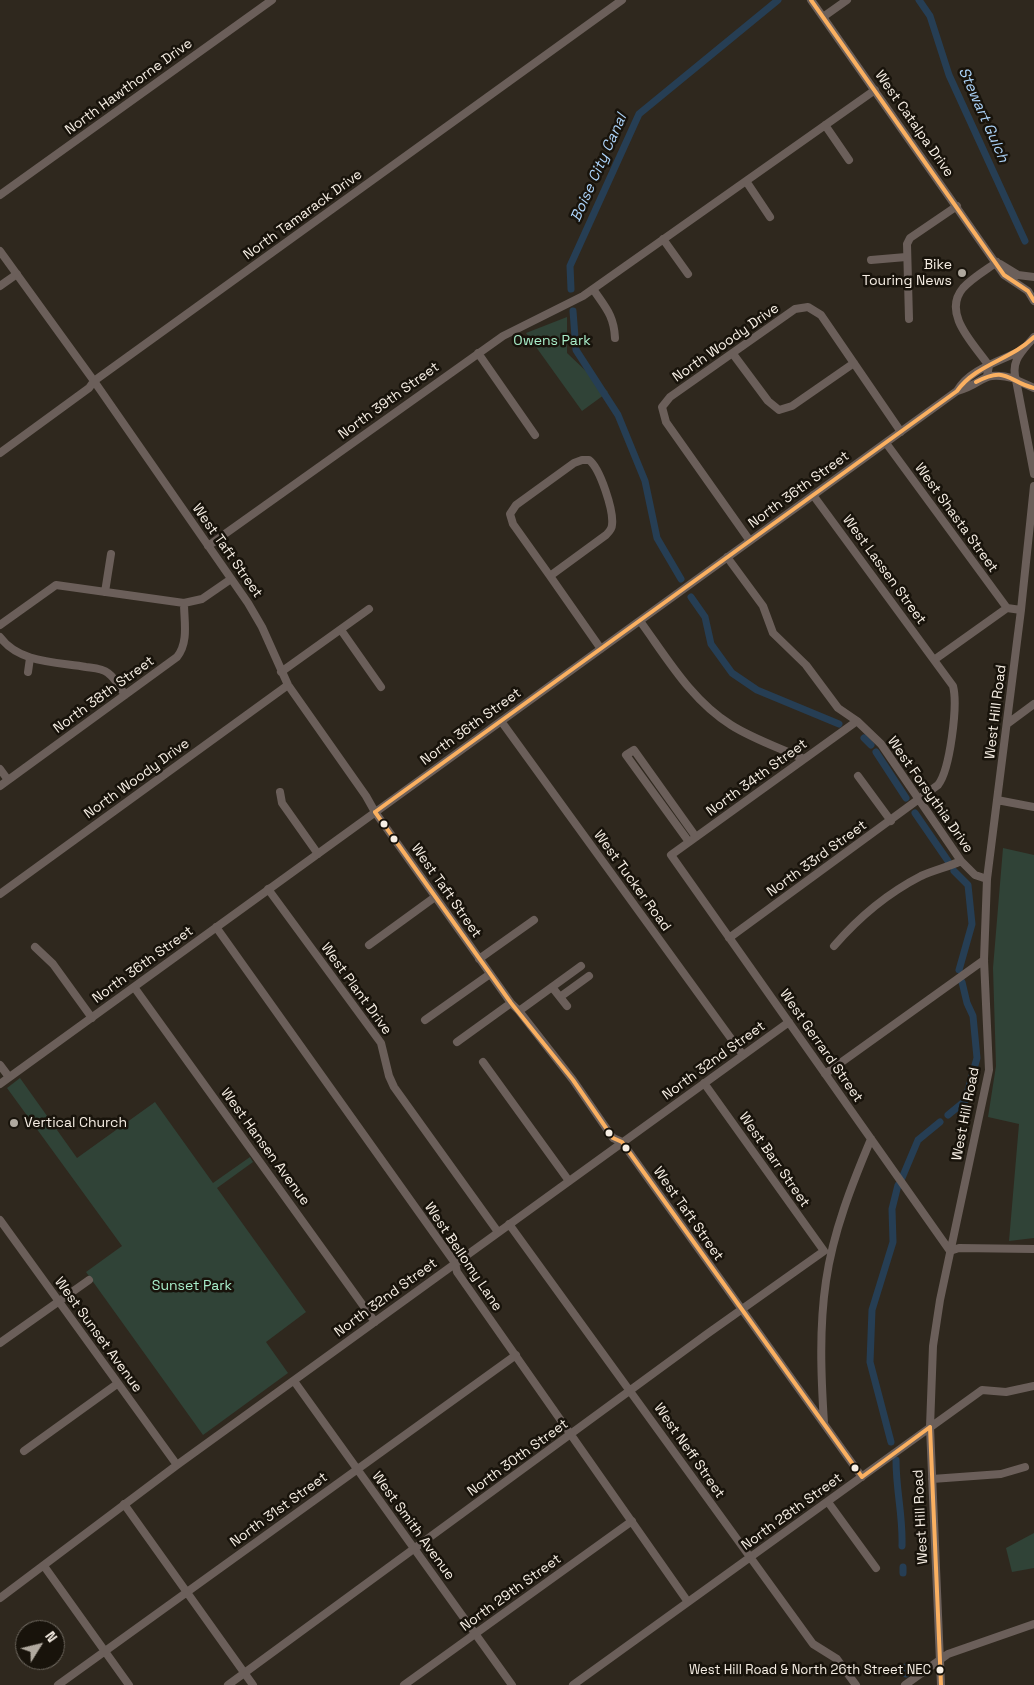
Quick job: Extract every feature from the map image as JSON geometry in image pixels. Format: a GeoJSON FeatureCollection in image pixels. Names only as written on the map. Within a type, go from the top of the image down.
{"type":"FeatureCollection","features":[{"type":"Feature","properties":{"kind":"street","name":"North Hawthorne Drive"},"geometry":{"type":"LineString","coordinates":[[0,195],[272,0]]}},
{"type":"Feature","properties":{"kind":"street","name":"North Tamarack Drive"},"geometry":{"type":"LineString","coordinates":[[0,453],[89,388],[94,381],[622,0]]}},
{"type":"Feature","properties":{"kind":"street","name":"West Catalpa Drive"},"geometry":{"type":"LineString","coordinates":[[811,0],[997,262],[1004,275],[1028,291],[1034,301]]}},
{"type":"Feature","properties":{"kind":"street"},"geometry":{"type":"LineString","coordinates":[[823,17],[847,0]]}},
{"type":"Feature","properties":{"kind":"street","name":"North 39th Street"},"geometry":{"type":"LineString","coordinates":[[208,546],[508,332],[568,304],[593,289],[875,90]]}},
{"type":"Feature","properties":{"kind":"street"},"geometry":{"type":"LineString","coordinates":[[825,125],[849,160]]}},
{"type":"Feature","properties":{"kind":"street"},"geometry":{"type":"LineString","coordinates":[[746,181],[770,217]]}},
{"type":"Feature","properties":{"kind":"street"},"geometry":{"type":"LineString","coordinates":[[909,319],[907,244],[910,238],[957,206]]}},
{"type":"Feature","properties":{"kind":"street"},"geometry":{"type":"LineString","coordinates":[[663,239],[688,274]]}},
{"type":"Feature","properties":{"kind":"street","name":"West Taft Street"},"geometry":{"type":"LineString","coordinates":[[0,251],[94,381],[231,579],[262,627],[288,685],[366,796],[375,812],[511,1003],[519,1011],[613,1138],[622,1142],[740,1310],[862,1477]]}},
{"type":"Feature","properties":{"kind":"street"},"geometry":{"type":"LineString","coordinates":[[872,260],[906,257]]}},
{"type":"Feature","properties":{"kind":"street","name":"West Catalpa Drive"},"geometry":{"type":"LineString","coordinates":[[997,262],[1018,275],[1034,277]]}},
{"type":"Feature","properties":{"kind":"street"},"geometry":{"type":"LineString","coordinates":[[997,262],[962,289],[955,305],[958,321],[989,366],[987,376],[996,375],[1016,380],[1034,388]]}},
{"type":"Feature","properties":{"kind":"street"},"geometry":{"type":"LineString","coordinates":[[0,286],[17,274]]}},
{"type":"Feature","properties":{"kind":"street"},"geometry":{"type":"LineString","coordinates":[[1034,288],[1034,296]]}},
{"type":"Feature","properties":{"kind":"street"},"geometry":{"type":"LineString","coordinates":[[593,289],[614,322],[615,338]]}},
{"type":"Feature","properties":{"kind":"street","name":"North Woody Drive"},"geometry":{"type":"LineString","coordinates":[[750,541],[666,422],[662,406],[670,397],[796,309],[808,307],[821,315],[854,363]]}},
{"type":"Feature","properties":{"kind":"street"},"geometry":{"type":"LineString","coordinates":[[1034,336],[1022,350],[1014,366],[1034,474]]}},
{"type":"Feature","properties":{"kind":"street","name":"North 36th Street"},"geometry":{"type":"LineString","coordinates":[[957,391],[962,382],[1022,350]]}},
{"type":"Feature","properties":{"kind":"street"},"geometry":{"type":"LineString","coordinates":[[478,353],[536,435]]}},
{"type":"Feature","properties":{"kind":"street"},"geometry":{"type":"LineString","coordinates":[[733,354],[768,401],[779,410],[792,406],[854,363],[901,432]]}},
{"type":"Feature","properties":{"kind":"street","name":"North 36th Street"},"geometry":{"type":"LineString","coordinates":[[0,1084],[957,391],[966,389],[987,376]]}},
{"type":"Feature","properties":{"kind":"street","name":"West Shasta Street"},"geometry":{"type":"LineString","coordinates":[[886,443],[1007,608]]}},
{"type":"Feature","properties":{"kind":"street"},"geometry":{"type":"LineString","coordinates":[[550,576],[606,535],[612,527],[612,517],[599,471],[590,460],[574,463],[516,505],[510,514],[513,524],[601,649]]}},
{"type":"Feature","properties":{"kind":"street","name":"West Hill Road"},"geometry":{"type":"LineString","coordinates":[[941,1685],[929,1393],[932,1346],[950,1251],[989,1070],[984,960],[987,879],[1022,610],[1034,486]]}},
{"type":"Feature","properties":{"kind":"street","name":"West Lassen Street"},"geometry":{"type":"LineString","coordinates":[[814,495],[952,686],[955,704],[946,772],[938,785],[919,799]]}},
{"type":"Feature","properties":{"kind":"street"},"geometry":{"type":"LineString","coordinates":[[105,592],[111,554]]}},
{"type":"Feature","properties":{"kind":"street","name":"West Forsythia Drive"},"geometry":{"type":"LineString","coordinates":[[727,558],[758,599],[773,633],[783,645],[806,665],[838,708],[857,721],[881,744],[968,871],[987,879]]}},
{"type":"Feature","properties":{"kind":"street"},"geometry":{"type":"LineString","coordinates":[[0,625],[56,585],[184,603],[202,599],[231,579]]}},
{"type":"Feature","properties":{"kind":"street","name":"North 38th Street"},"geometry":{"type":"LineString","coordinates":[[0,786],[181,652],[185,638],[184,603]]}},
{"type":"Feature","properties":{"kind":"street"},"geometry":{"type":"LineString","coordinates":[[934,660],[1007,608],[1022,610]]}},
{"type":"Feature","properties":{"kind":"street"},"geometry":{"type":"LineString","coordinates":[[281,672],[369,609]]}},
{"type":"Feature","properties":{"kind":"street"},"geometry":{"type":"LineString","coordinates":[[640,620],[681,679],[705,706],[730,725],[749,736],[804,759]]}},
{"type":"Feature","properties":{"kind":"street"},"geometry":{"type":"LineString","coordinates":[[341,630],[381,687]]}},
{"type":"Feature","properties":{"kind":"street"},"geometry":{"type":"LineString","coordinates":[[0,637],[16,653],[30,658],[102,669],[114,679],[125,694]]}},
{"type":"Feature","properties":{"kind":"street"},"geometry":{"type":"LineString","coordinates":[[28,672],[30,658]]}},
{"type":"Feature","properties":{"kind":"street","name":"North Woody Drive"},"geometry":{"type":"LineString","coordinates":[[0,894],[288,685]]}},
{"type":"Feature","properties":{"kind":"street"},"geometry":{"type":"LineString","coordinates":[[1007,724],[1034,704]]}},
{"type":"Feature","properties":{"kind":"street","name":"West Tucker Road"},"geometry":{"type":"LineString","coordinates":[[501,721],[743,1055]]}},
{"type":"Feature","properties":{"kind":"street","name":"North 34th Street"},"geometry":{"type":"LineString","coordinates":[[671,855],[857,721]]}},
{"type":"Feature","properties":{"kind":"street"},"geometry":{"type":"LineString","coordinates":[[689,842],[626,755],[634,750],[696,837]]}},
{"type":"Feature","properties":{"kind":"street"},"geometry":{"type":"LineString","coordinates":[[0,769],[8,780]]}},
{"type":"Feature","properties":{"kind":"street"},"geometry":{"type":"LineString","coordinates":[[858,776],[891,821]]}},
{"type":"Feature","properties":{"kind":"street"},"geometry":{"type":"LineString","coordinates":[[280,792],[282,802],[318,854]]}},
{"type":"Feature","properties":{"kind":"street","name":"North 33rd Street"},"geometry":{"type":"LineString","coordinates":[[729,938],[919,799]]}},
{"type":"Feature","properties":{"kind":"street"},"geometry":{"type":"LineString","coordinates":[[997,800],[1034,807]]}},
{"type":"Feature","properties":{"kind":"street","name":"West Gerrard Street"},"geometry":{"type":"LineString","coordinates":[[671,855],[950,1251]]}},
{"type":"Feature","properties":{"kind":"street"},"geometry":{"type":"LineString","coordinates":[[834,946],[866,912],[884,898],[921,876],[961,861]]}},
{"type":"Feature","properties":{"kind":"street","name":"West Plant Drive"},"geometry":{"type":"LineString","coordinates":[[268,889],[381,1043],[389,1076],[394,1087],[498,1232]]}},
{"type":"Feature","properties":{"kind":"street"},"geometry":{"type":"LineString","coordinates":[[369,945],[435,897]]}},
{"type":"Feature","properties":{"kind":"street"},"geometry":{"type":"LineString","coordinates":[[479,959],[534,920]]}},
{"type":"Feature","properties":{"kind":"street","name":"West Bellomy Lane"},"geometry":{"type":"LineString","coordinates":[[216,928],[456,1263],[457,1272],[688,1602]]}},
{"type":"Feature","properties":{"kind":"street"},"geometry":{"type":"LineString","coordinates":[[35,947],[53,964],[92,1018]]}},
{"type":"Feature","properties":{"kind":"street"},"geometry":{"type":"LineString","coordinates":[[825,1074],[984,960]]}},
{"type":"Feature","properties":{"kind":"street"},"geometry":{"type":"LineString","coordinates":[[519,1011],[581,966]]}},
{"type":"Feature","properties":{"kind":"street"},"geometry":{"type":"LineString","coordinates":[[425,1020],[490,974]]}},
{"type":"Feature","properties":{"kind":"street"},"geometry":{"type":"LineString","coordinates":[[560,997],[588,976]]}},
{"type":"Feature","properties":{"kind":"street","name":"West Hansen Avenue"},"geometry":{"type":"LineString","coordinates":[[134,987],[375,1322]]}},
{"type":"Feature","properties":{"kind":"street"},"geometry":{"type":"LineString","coordinates":[[552,987],[567,1006]]}},
{"type":"Feature","properties":{"kind":"street"},"geometry":{"type":"LineString","coordinates":[[457,1042],[511,1003]]}},
{"type":"Feature","properties":{"kind":"street","name":"North 32nd Street"},"geometry":{"type":"LineString","coordinates":[[0,1598],[177,1464],[789,1022]]}},
{"type":"Feature","properties":{"kind":"street"},"geometry":{"type":"LineString","coordinates":[[483,1062],[569,1181]]}},
{"type":"Feature","properties":{"kind":"street"},"geometry":{"type":"LineString","coordinates":[[0,1065],[9,1077]]}},
{"type":"Feature","properties":{"kind":"street","name":"West Barr Street"},"geometry":{"type":"LineString","coordinates":[[704,1083],[824,1251]]}},
{"type":"Feature","properties":{"kind":"street"},"geometry":{"type":"LineString","coordinates":[[824,1423],[821,1323],[826,1279],[852,1184],[871,1139]]}},
{"type":"Feature","properties":{"kind":"street","name":"West Sunset Avenue"},"geometry":{"type":"LineString","coordinates":[[0,1220],[117,1384],[177,1464]]}},
{"type":"Feature","properties":{"kind":"street","name":"West Neff Street"},"geometry":{"type":"LineString","coordinates":[[509,1224],[813,1644],[837,1659],[856,1685]]}},
{"type":"Feature","properties":{"kind":"street"},"geometry":{"type":"LineString","coordinates":[[950,1251],[959,1248],[1034,1249]]}},
{"type":"Feature","properties":{"kind":"street"},"geometry":{"type":"LineString","coordinates":[[824,1251],[833,1252]]}},
{"type":"Feature","properties":{"kind":"street","name":"North 30th Street"},"geometry":{"type":"LineString","coordinates":[[228,1685],[630,1390],[824,1251]]}},
{"type":"Feature","properties":{"kind":"street"},"geometry":{"type":"LineString","coordinates":[[0,1344],[89,1280]]}},
{"type":"Feature","properties":{"kind":"street","name":"North 31st Street"},"geometry":{"type":"LineString","coordinates":[[58,1685],[516,1355]]}},
{"type":"Feature","properties":{"kind":"street","name":"West Smith Avenue"},"geometry":{"type":"LineString","coordinates":[[294,1381],[512,1685]]}},
{"type":"Feature","properties":{"kind":"street"},"geometry":{"type":"LineString","coordinates":[[24,1451],[117,1384]]}},
{"type":"Feature","properties":{"kind":"street","name":"North 28th Street"},"geometry":{"type":"LineString","coordinates":[[573,1685],[982,1390],[1006,1392],[1034,1386]]}},
{"type":"Feature","properties":{"kind":"street"},"geometry":{"type":"LineString","coordinates":[[932,1479],[993,1475],[1025,1467]]}},
{"type":"Feature","properties":{"kind":"street"},"geometry":{"type":"LineString","coordinates":[[828,1502],[876,1568]]}},
{"type":"Feature","properties":{"kind":"street"},"geometry":{"type":"LineString","coordinates":[[124,1504],[253,1685]]}},
{"type":"Feature","properties":{"kind":"street","name":"North 29th Street"},"geometry":{"type":"LineString","coordinates":[[404,1685],[632,1521]]}},
{"type":"Feature","properties":{"kind":"street"},"geometry":{"type":"LineString","coordinates":[[44,1566],[129,1685]]}},
{"type":"Feature","properties":{"kind":"street"},"geometry":{"type":"LineString","coordinates":[[905,1685],[948,1654],[1034,1624]]}},
{"type":"Feature","properties":{"kind":"green space","name":"Owens Park"},"geometry":{"type":"Polygon","coordinates":[[[567,317],[567,353],[608,392],[582,411],[526,333],[567,317]]]}},
{"type":"Feature","properties":{"kind":"green space"},"geometry":{"type":"Polygon","coordinates":[[[1003,848],[1034,855],[1034,1238],[1009,1241],[1019,1124],[988,1117],[996,1066],[993,968],[1003,848]]]}},
{"type":"Feature","properties":{"kind":"green space","name":"Sunset Park"},"geometry":{"type":"Polygon","coordinates":[[[20,1078],[77,1158],[155,1102],[213,1183],[250,1157],[253,1162],[217,1188],[306,1312],[266,1342],[288,1373],[203,1435],[86,1272],[122,1246],[7,1088],[20,1078]]]}},
{"type":"Feature","properties":{"kind":"green space"},"geometry":{"type":"Polygon","coordinates":[[[1034,1533],[1034,1568],[1012,1572],[1006,1548],[1034,1533]]]}},
{"type":"Feature","properties":{"kind":"waterway","name":"Boise City Canal"},"geometry":{"type":"LineString","coordinates":[[571,289],[570,266],[639,114],[778,0]]}},
{"type":"Feature","properties":{"kind":"waterway","name":"Stewart Gulch"},"geometry":{"type":"LineString","coordinates":[[919,0],[930,16],[949,75],[1025,241]]}},
{"type":"Feature","properties":{"kind":"waterway","name":"Boise City Canal"},"geometry":{"type":"LineString","coordinates":[[573,311],[576,350],[618,415],[645,481],[657,538],[681,579]]}},
{"type":"Feature","properties":{"kind":"waterway","name":"Boise City Canal"},"geometry":{"type":"LineString","coordinates":[[691,597],[705,617],[711,644],[732,673],[757,690],[839,724]]}},
{"type":"Feature","properties":{"kind":"waterway","name":"Boise City Canal"},"geometry":{"type":"LineString","coordinates":[[864,738],[871,745]]}},
{"type":"Feature","properties":{"kind":"waterway","name":"Boise City Canal"},"geometry":{"type":"LineString","coordinates":[[876,752],[906,798]]}},
{"type":"Feature","properties":{"kind":"waterway","name":"Boise City Canal"},"geometry":{"type":"LineString","coordinates":[[915,813],[948,861]]}},
{"type":"Feature","properties":{"kind":"waterway","name":"Boise City Canal"},"geometry":{"type":"LineString","coordinates":[[954,871],[968,885],[972,924],[959,970]]}},
{"type":"Feature","properties":{"kind":"waterway","name":"Boise City Canal"},"geometry":{"type":"LineString","coordinates":[[948,1115],[965,1101],[977,1058],[973,1016],[967,1003],[962,982]]}},
{"type":"Feature","properties":{"kind":"waterway","name":"Boise City Canal"},"geometry":{"type":"LineString","coordinates":[[902,1178],[918,1140],[940,1122]]}},
{"type":"Feature","properties":{"kind":"waterway","name":"Boise City Canal"},"geometry":{"type":"LineString","coordinates":[[891,1442],[870,1362],[872,1310],[893,1242],[892,1209],[898,1185]]}},
{"type":"Feature","properties":{"kind":"waterway","name":"Boise City Canal"},"geometry":{"type":"LineString","coordinates":[[896,1460],[902,1546]]}},
{"type":"Feature","properties":{"kind":"waterway","name":"Boise City Canal"},"geometry":{"type":"LineString","coordinates":[[903,1567],[903,1573]]}},
{"type":"Feature","properties":{"kind":"waterway","name":"Boise City Canal"},"geometry":{"type":"LineString","coordinates":[[906,1667],[906,1674]]}},
{"type":"Feature","properties":{"kind":"transit line"},"geometry":{"type":"LineString","coordinates":[[811,0],[1004,275],[1028,291],[1034,301]]}},
{"type":"Feature","properties":{"kind":"transit line"},"geometry":{"type":"LineString","coordinates":[[375,812],[957,391],[974,374],[1025,345],[1034,337]]}},
{"type":"Feature","properties":{"kind":"transit line"},"geometry":{"type":"LineString","coordinates":[[976,382],[986,377],[1001,375],[1034,388]]}},
{"type":"Feature","properties":{"kind":"transit line"},"geometry":{"type":"LineString","coordinates":[[375,812],[511,1003],[573,1080],[613,1138],[622,1142],[862,1477]]}},
{"type":"Feature","properties":{"kind":"transit line"},"geometry":{"type":"LineString","coordinates":[[930,1427],[941,1685]]}},
{"type":"Feature","properties":{"kind":"transit line"},"geometry":{"type":"LineString","coordinates":[[862,1477],[930,1427]]}},
{"type":"Feature","properties":{"kind":"place","name":"Bike Touring News"},"geometry":{"type":"Point","coordinates":[962,273]}},
{"type":"Feature","properties":{"kind":"place","name":"Vertical Church"},"geometry":{"type":"Point","coordinates":[14,1123]}},
{"type":"Feature","properties":{"kind":"place","name":"West Hill Road & North 26th Street NEC"},"geometry":{"type":"Point","coordinates":[940,1670]}}]}
